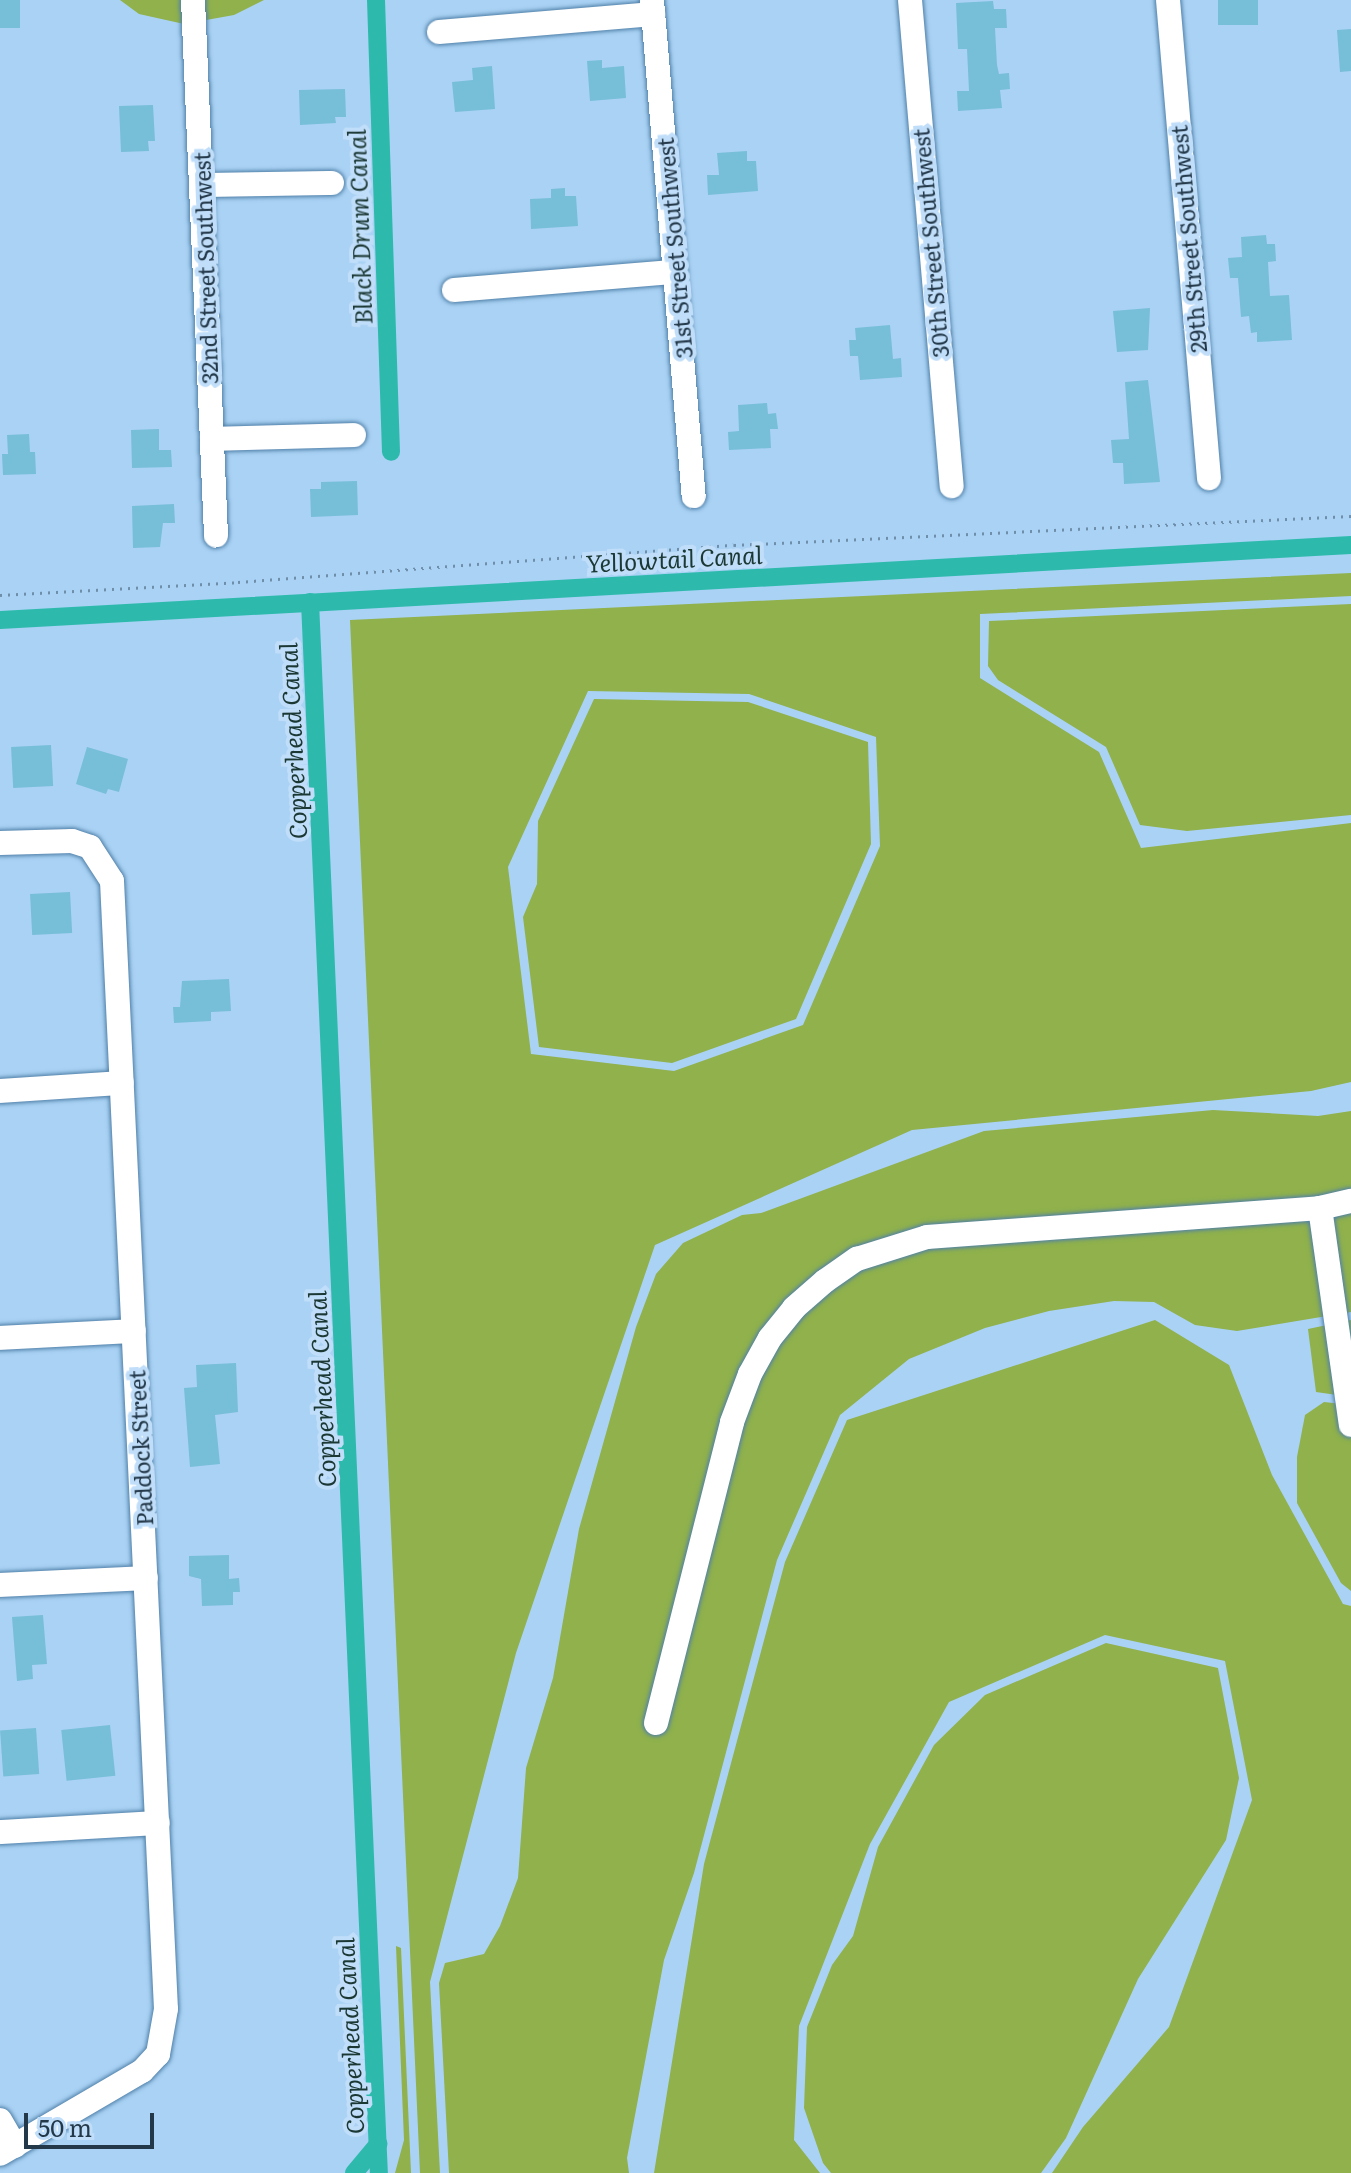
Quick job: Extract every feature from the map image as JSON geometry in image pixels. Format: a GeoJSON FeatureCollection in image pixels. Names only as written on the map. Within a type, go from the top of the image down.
{"type":"FeatureCollection","features":[{"type":"Feature","properties":{"kind":"street","name":"32nd Street Southwest"},"geometry":{"type":"LineString","coordinates":[[193,0],[216,536]]}},
{"type":"Feature","properties":{"kind":"street","name":"30th Street Southwest"},"geometry":{"type":"LineString","coordinates":[[910,0],[952,486]]}},
{"type":"Feature","properties":{"kind":"street","name":"29th Street Southwest"},"geometry":{"type":"LineString","coordinates":[[1168,0],[1209,478]]}},
{"type":"Feature","properties":{"kind":"street"},"geometry":{"type":"LineString","coordinates":[[439,32],[652,7]]}},
{"type":"Feature","properties":{"kind":"street","name":"31st Street Southwest"},"geometry":{"type":"LineString","coordinates":[[652,7],[694,496]]}},
{"type":"Feature","properties":{"kind":"street"},"geometry":{"type":"LineString","coordinates":[[202,185],[332,183]]}},
{"type":"Feature","properties":{"kind":"street"},"geometry":{"type":"LineString","coordinates":[[454,290],[675,272]]}},
{"type":"Feature","properties":{"kind":"street"},"geometry":{"type":"LineString","coordinates":[[212,439],[354,435]]}},
{"type":"Feature","properties":{"kind":"street","name":"Paddock Street"},"geometry":{"type":"LineString","coordinates":[[0,843],[51,840],[90,847],[112,881],[166,2009],[158,2054],[142,2071],[7,2150]]}},
{"type":"Feature","properties":{"kind":"street"},"geometry":{"type":"LineString","coordinates":[[0,1091],[122,1083]]}},
{"type":"Feature","properties":{"kind":"street"},"geometry":{"type":"LineString","coordinates":[[656,1723],[732,1422],[750,1374],[770,1338],[794,1308],[825,1281],[857,1259],[927,1237],[1320,1208],[1351,1201]]}},
{"type":"Feature","properties":{"kind":"street"},"geometry":{"type":"LineString","coordinates":[[1320,1208],[1351,1425]]}},
{"type":"Feature","properties":{"kind":"street"},"geometry":{"type":"LineString","coordinates":[[0,1338],[134,1331]]}},
{"type":"Feature","properties":{"kind":"street"},"geometry":{"type":"LineString","coordinates":[[0,1585],[146,1578]]}},
{"type":"Feature","properties":{"kind":"street"},"geometry":{"type":"LineString","coordinates":[[0,1832],[158,1823]]}},
{"type":"Feature","properties":{"kind":"street"},"geometry":{"type":"LineString","coordinates":[[0,2120],[7,2150]]}},
{"type":"Feature","properties":{"kind":"path"},"geometry":{"type":"LineString","coordinates":[[0,595],[238,582],[734,545],[1351,516]]}},
{"type":"Feature","properties":{"kind":"green space"},"geometry":{"type":"Polygon","coordinates":[[[120,0],[264,0],[234,15],[184,24],[139,14],[120,0]]]}},
{"type":"Feature","properties":{"kind":"green space"},"geometry":{"type":"Polygon","coordinates":[[[1351,573],[1351,596],[980,614],[980,678],[1099,752],[1141,848],[1351,823],[1351,1082],[1311,1091],[912,1130],[655,1245],[516,1653],[430,1982],[440,2173],[420,2173],[350,620],[1351,573]],[[588,691],[508,867],[531,1054],[674,1071],[803,1025],[880,846],[876,737],[749,694],[588,691]]]}},
{"type":"Feature","properties":{"kind":"green space"},"geometry":{"type":"Polygon","coordinates":[[[1351,604],[1351,815],[1187,831],[1140,825],[1106,747],[998,680],[988,666],[989,621],[1351,604]]]}},
{"type":"Feature","properties":{"kind":"green space"},"geometry":{"type":"Polygon","coordinates":[[[594,699],[748,702],[868,742],[871,844],[796,1019],[672,1063],[539,1047],[523,917],[537,884],[538,821],[594,699]]]}},
{"type":"Feature","properties":{"kind":"green space"},"geometry":{"type":"Polygon","coordinates":[[[1213,1110],[1318,1116],[1351,1111],[1351,1312],[1237,1331],[1195,1325],[1154,1302],[1114,1301],[1049,1311],[985,1328],[909,1359],[840,1415],[777,1560],[694,1873],[664,1960],[627,2158],[629,2173],[449,2173],[439,1983],[445,1963],[484,1954],[500,1926],[518,1878],[526,1768],[553,1678],[579,1529],[636,1327],[656,1274],[683,1243],[742,1215],[761,1213],[984,1131],[1213,1110]]]}},
{"type":"Feature","properties":{"kind":"green space"},"geometry":{"type":"Polygon","coordinates":[[[1155,1320],[1229,1365],[1272,1475],[1343,1604],[1351,1606],[1351,2173],[1052,2173],[1083,2127],[1169,2027],[1252,1800],[1225,1661],[1105,1635],[949,1702],[870,1844],[799,2026],[794,2140],[820,2173],[654,2173],[704,1864],[785,1562],[847,1420],[1155,1320]]]}},
{"type":"Feature","properties":{"kind":"green space"},"geometry":{"type":"Polygon","coordinates":[[[1351,1320],[1351,1397],[1316,1392],[1308,1329],[1351,1320]]]}},
{"type":"Feature","properties":{"kind":"green space"},"geometry":{"type":"Polygon","coordinates":[[[1324,1402],[1351,1405],[1351,1591],[1341,1583],[1297,1503],[1297,1457],[1305,1415],[1324,1402]]]}},
{"type":"Feature","properties":{"kind":"green space"},"geometry":{"type":"Polygon","coordinates":[[[1106,1643],[1218,1668],[1239,1778],[1226,1840],[1138,1979],[1066,2138],[1041,2173],[831,2173],[823,2163],[804,2108],[807,2027],[832,1965],[853,1936],[878,1847],[934,1745],[985,1695],[1106,1643]]]}},
{"type":"Feature","properties":{"kind":"green space"},"geometry":{"type":"Polygon","coordinates":[[[396,1946],[401,1948],[411,2173],[395,2173],[404,2140],[396,1946]]]}},
{"type":"Feature","properties":{"kind":"building"},"geometry":{"type":"Polygon","coordinates":[[[0,0],[20,0],[20,28],[0,28],[0,0]]]}},
{"type":"Feature","properties":{"kind":"building"},"geometry":{"type":"Polygon","coordinates":[[[1218,0],[1258,0],[1258,25],[1218,25],[1218,0]]]}},
{"type":"Feature","properties":{"kind":"building"},"geometry":{"type":"Polygon","coordinates":[[[993,1],[994,9],[1006,9],[1007,28],[995,28],[999,74],[1009,73],[1010,89],[1000,90],[1002,108],[958,111],[957,91],[969,91],[967,49],[958,49],[956,3],[993,1]]]}},
{"type":"Feature","properties":{"kind":"building"},"geometry":{"type":"Polygon","coordinates":[[[1351,29],[1351,71],[1340,72],[1337,30],[1351,29]]]}},
{"type":"Feature","properties":{"kind":"building"},"geometry":{"type":"Polygon","coordinates":[[[602,60],[602,68],[624,66],[626,98],[590,101],[587,61],[602,60]]]}},
{"type":"Feature","properties":{"kind":"building"},"geometry":{"type":"Polygon","coordinates":[[[492,66],[495,109],[455,112],[452,82],[473,80],[472,68],[492,66]]]}},
{"type":"Feature","properties":{"kind":"building"},"geometry":{"type":"Polygon","coordinates":[[[345,89],[346,117],[335,117],[336,123],[300,125],[299,90],[345,89]]]}},
{"type":"Feature","properties":{"kind":"building"},"geometry":{"type":"Polygon","coordinates":[[[153,105],[155,141],[148,141],[149,151],[121,152],[119,106],[153,105]]]}},
{"type":"Feature","properties":{"kind":"building"},"geometry":{"type":"Polygon","coordinates":[[[747,151],[747,161],[756,161],[758,191],[708,195],[707,175],[719,175],[717,153],[747,151]]]}},
{"type":"Feature","properties":{"kind":"building"},"geometry":{"type":"Polygon","coordinates":[[[565,188],[565,196],[576,196],[578,226],[531,229],[530,199],[551,198],[551,189],[565,188]]]}},
{"type":"Feature","properties":{"kind":"building"},"geometry":{"type":"Polygon","coordinates":[[[1266,235],[1267,244],[1275,244],[1276,261],[1268,262],[1270,296],[1289,295],[1292,340],[1257,342],[1257,332],[1251,333],[1249,316],[1241,317],[1238,278],[1230,278],[1228,258],[1242,257],[1241,237],[1266,235]]]}},
{"type":"Feature","properties":{"kind":"building"},"geometry":{"type":"Polygon","coordinates":[[[1150,308],[1148,350],[1117,352],[1113,311],[1150,308]]]}},
{"type":"Feature","properties":{"kind":"building"},"geometry":{"type":"Polygon","coordinates":[[[890,325],[893,359],[901,358],[902,377],[860,380],[858,356],[850,356],[849,340],[856,340],[855,328],[890,325]]]}},
{"type":"Feature","properties":{"kind":"building"},"geometry":{"type":"Polygon","coordinates":[[[1148,380],[1160,482],[1124,484],[1123,463],[1113,463],[1111,440],[1129,439],[1125,382],[1148,380]]]}},
{"type":"Feature","properties":{"kind":"building"},"geometry":{"type":"Polygon","coordinates":[[[767,403],[768,414],[776,413],[778,429],[770,429],[771,448],[729,450],[728,432],[739,431],[738,405],[767,403]]]}},
{"type":"Feature","properties":{"kind":"building"},"geometry":{"type":"Polygon","coordinates":[[[159,429],[159,450],[171,450],[172,467],[132,468],[131,430],[159,429]]]}},
{"type":"Feature","properties":{"kind":"building"},"geometry":{"type":"Polygon","coordinates":[[[29,434],[30,452],[35,452],[36,474],[3,475],[2,454],[8,454],[7,435],[29,434]]]}},
{"type":"Feature","properties":{"kind":"building"},"geometry":{"type":"Polygon","coordinates":[[[357,481],[358,515],[311,517],[310,489],[321,489],[321,482],[357,481]]]}},
{"type":"Feature","properties":{"kind":"building"},"geometry":{"type":"Polygon","coordinates":[[[174,504],[175,523],[163,523],[160,547],[133,548],[132,506],[174,504]]]}},
{"type":"Feature","properties":{"kind":"building"},"geometry":{"type":"Polygon","coordinates":[[[51,745],[53,786],[13,788],[11,747],[51,745]]]}},
{"type":"Feature","properties":{"kind":"building"},"geometry":{"type":"Polygon","coordinates":[[[87,747],[128,759],[119,792],[108,789],[106,794],[76,784],[87,747]]]}},
{"type":"Feature","properties":{"kind":"building"},"geometry":{"type":"Polygon","coordinates":[[[70,892],[72,933],[32,935],[30,894],[70,892]]]}},
{"type":"Feature","properties":{"kind":"building"},"geometry":{"type":"Polygon","coordinates":[[[229,979],[231,1011],[211,1012],[211,1021],[174,1023],[173,1007],[180,1007],[182,981],[229,979]]]}},
{"type":"Feature","properties":{"kind":"building"},"geometry":{"type":"Polygon","coordinates":[[[236,1363],[238,1412],[215,1415],[220,1464],[190,1467],[184,1388],[197,1387],[196,1365],[236,1363]]]}},
{"type":"Feature","properties":{"kind":"building"},"geometry":{"type":"Polygon","coordinates":[[[229,1555],[229,1579],[239,1578],[240,1592],[233,1592],[233,1605],[202,1606],[201,1579],[189,1576],[189,1556],[229,1555]]]}},
{"type":"Feature","properties":{"kind":"building"},"geometry":{"type":"Polygon","coordinates":[[[43,1615],[47,1664],[32,1665],[33,1679],[17,1681],[12,1617],[43,1615]]]}},
{"type":"Feature","properties":{"kind":"building"},"geometry":{"type":"Polygon","coordinates":[[[110,1725],[115,1776],[67,1781],[61,1730],[110,1725]]]}},
{"type":"Feature","properties":{"kind":"building"},"geometry":{"type":"Polygon","coordinates":[[[36,1728],[39,1774],[3,1776],[0,1731],[36,1728]]]}},
{"type":"Feature","properties":{"kind":"waterway","name":"Black Drum Canal"},"geometry":{"type":"LineString","coordinates":[[376,0],[391,452]]}},
{"type":"Feature","properties":{"kind":"waterway","name":"Yellowtail Canal"},"geometry":{"type":"LineString","coordinates":[[0,620],[1351,545]]}},
{"type":"Feature","properties":{"kind":"waterway","name":"Copperhead Canal"},"geometry":{"type":"LineString","coordinates":[[310,602],[379,2173]]}},
{"type":"Feature","properties":{"kind":"waterway"},"geometry":{"type":"LineString","coordinates":[[354,2173],[378,2144]]}}]}
